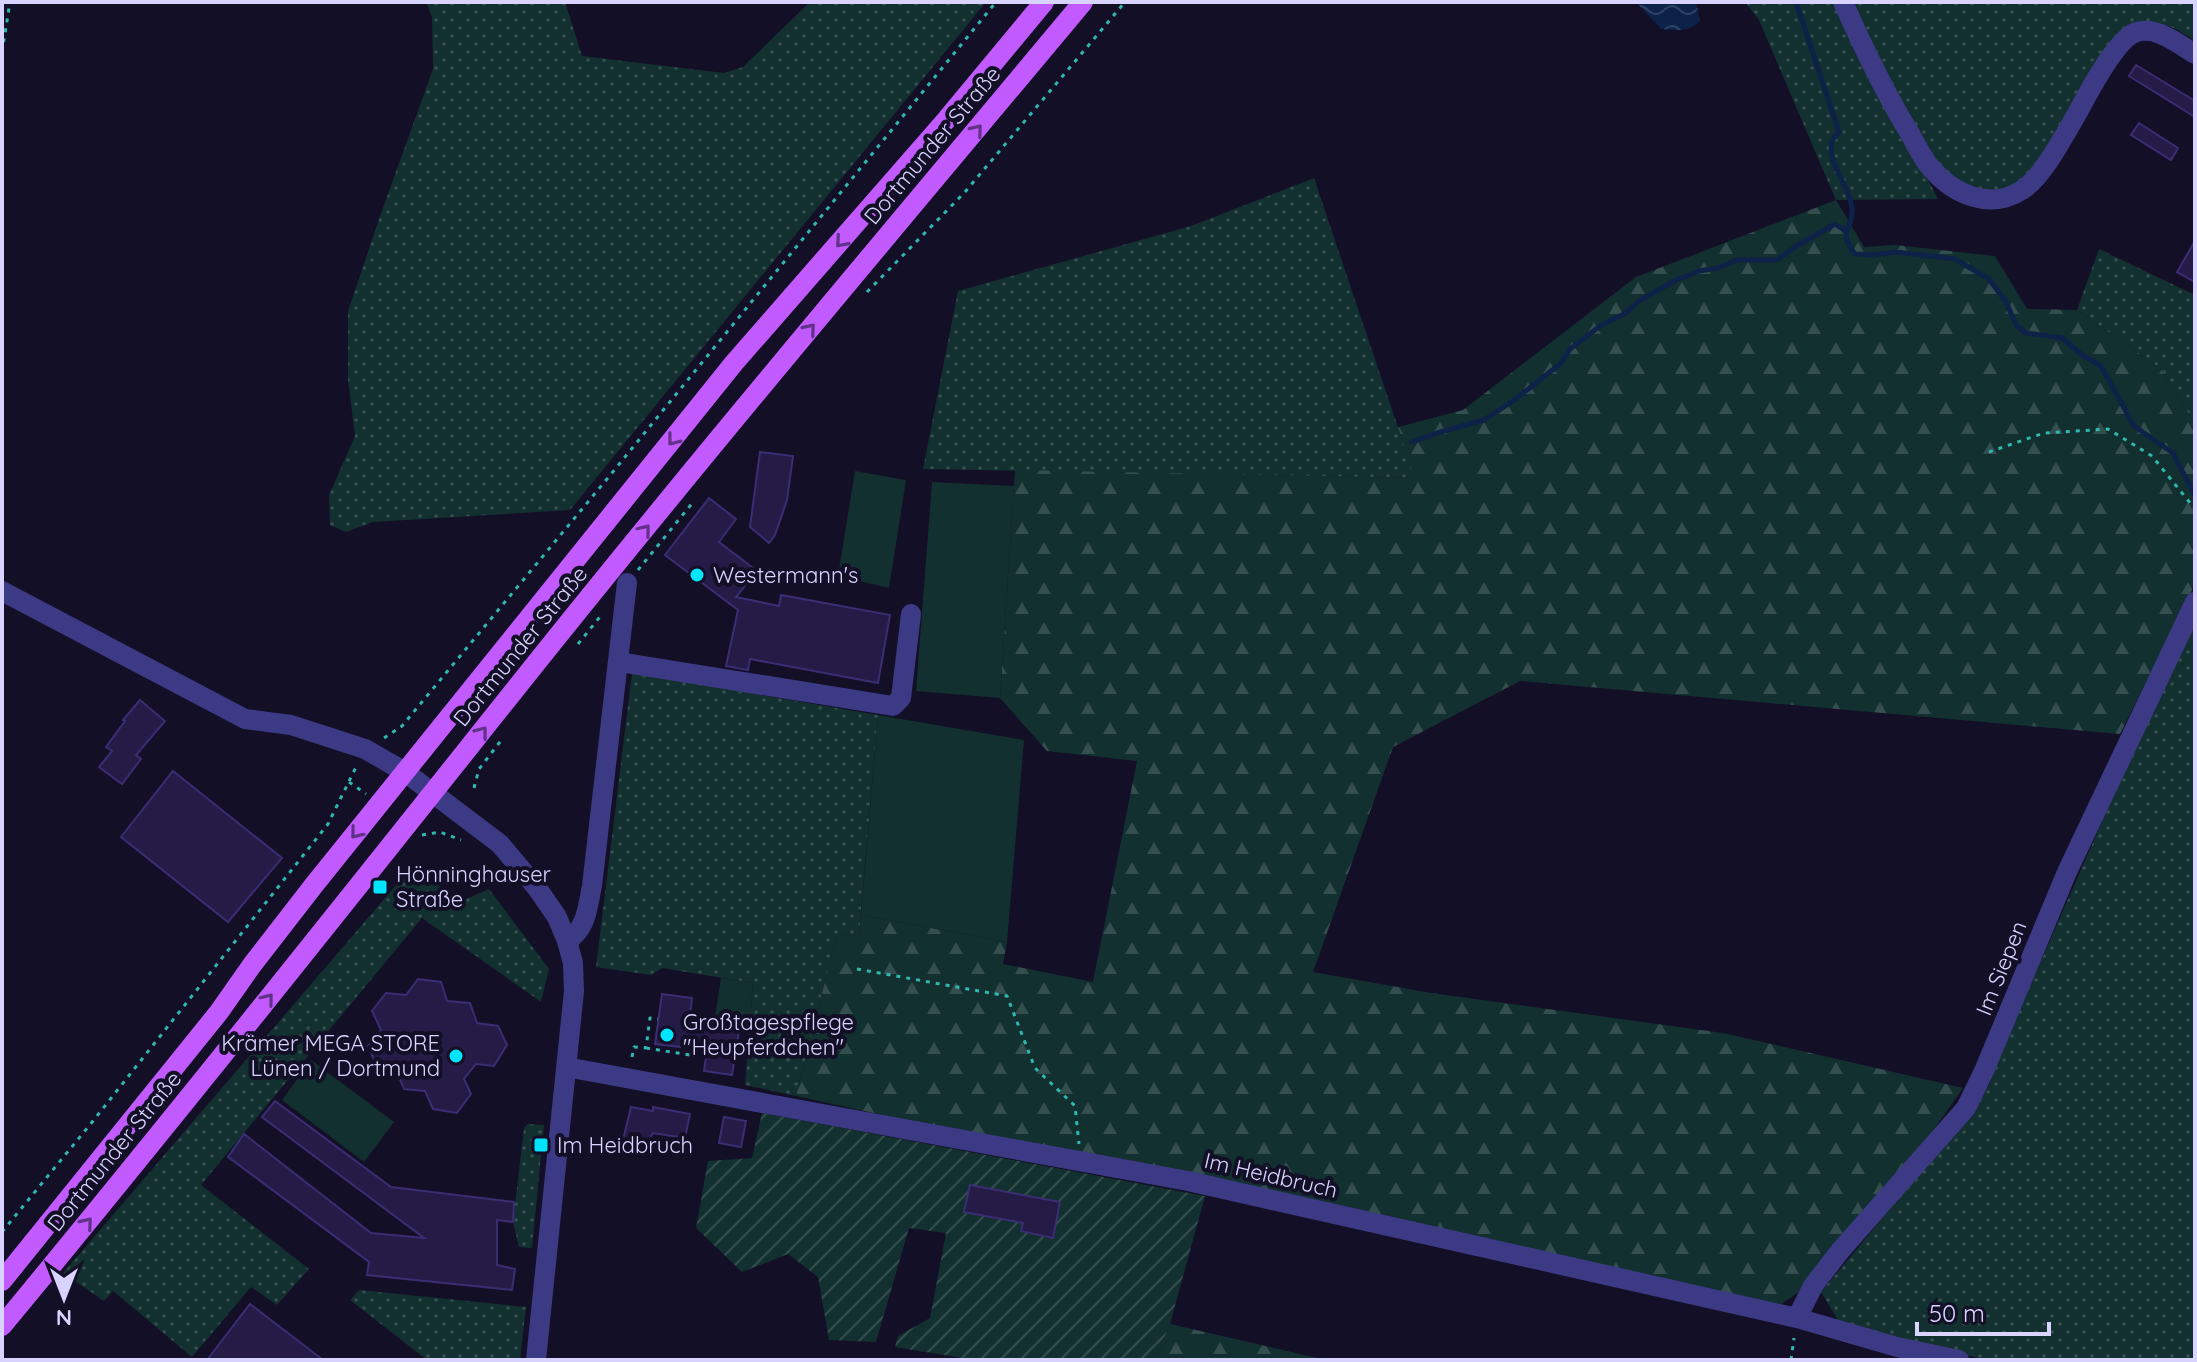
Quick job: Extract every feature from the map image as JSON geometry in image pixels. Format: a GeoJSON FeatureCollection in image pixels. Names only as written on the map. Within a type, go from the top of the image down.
{"type":"FeatureCollection","features":[{"type":"Feature","properties":{"kind":"main road","name":"Dortmunder Straße"},"geometry":{"type":"LineString","coordinates":[[2,1281],[193,1045],[271,939],[734,363],[928,142],[1044,2]]}},
{"type":"Feature","properties":{"kind":"main road","name":"Dortmunder Straße"},"geometry":{"type":"LineString","coordinates":[[2,1326],[434,794],[525,676],[1083,2]]}},
{"type":"Feature","properties":{"kind":"street"},"geometry":{"type":"LineString","coordinates":[[1843,2],[1882,88],[1930,167],[1958,192],[1977,198],[1994,200],[2010,197],[2035,179],[2098,76],[2135,33],[2156,32],[2195,54]]}},
{"type":"Feature","properties":{"kind":"street"},"geometry":{"type":"LineString","coordinates":[[567,941],[578,934],[582,926],[592,886],[627,583]]}},
{"type":"Feature","properties":{"kind":"street"},"geometry":{"type":"LineString","coordinates":[[2,591],[245,719],[291,725],[365,749],[405,772],[500,844],[537,888],[557,917],[567,941],[573,963],[574,991],[536,1360]]}},
{"type":"Feature","properties":{"kind":"street","name":"Im Siepen"},"geometry":{"type":"LineString","coordinates":[[1797,1318],[1813,1286],[1840,1251],[1966,1108],[2067,872],[2195,602]]}},
{"type":"Feature","properties":{"kind":"street"},"geometry":{"type":"LineString","coordinates":[[619,662],[893,706],[901,698],[911,614]]}},
{"type":"Feature","properties":{"kind":"street","name":"Im Heidbruch"},"geometry":{"type":"LineString","coordinates":[[566,1067],[1188,1181],[1797,1318],[1897,1347],[1959,1360]]}},
{"type":"Feature","properties":{"kind":"path"},"geometry":{"type":"LineString","coordinates":[[2,52],[10,2]]}},
{"type":"Feature","properties":{"kind":"path"},"geometry":{"type":"LineString","coordinates":[[2,1232],[328,824],[365,749],[402,726],[996,2]]}},
{"type":"Feature","properties":{"kind":"path"},"geometry":{"type":"LineString","coordinates":[[862,297],[965,192],[1125,2]]}},
{"type":"Feature","properties":{"kind":"path"},"geometry":{"type":"LineString","coordinates":[[1989,452],[2044,433],[2108,429],[2152,456],[2195,509]]}},
{"type":"Feature","properties":{"kind":"path"},"geometry":{"type":"LineString","coordinates":[[627,583],[696,498]]}},
{"type":"Feature","properties":{"kind":"path"},"geometry":{"type":"LineString","coordinates":[[570,654],[608,607]]}},
{"type":"Feature","properties":{"kind":"path"},"geometry":{"type":"LineString","coordinates":[[474,788],[479,769],[507,733]]}},
{"type":"Feature","properties":{"kind":"path"},"geometry":{"type":"LineString","coordinates":[[421,835],[440,832],[467,843]]}},
{"type":"Feature","properties":{"kind":"path"},"geometry":{"type":"LineString","coordinates":[[857,969],[1007,996],[1035,1068],[1075,1106],[1080,1160]]}},
{"type":"Feature","properties":{"kind":"path"},"geometry":{"type":"LineString","coordinates":[[646,1048],[650,1018],[658,1019]]}},
{"type":"Feature","properties":{"kind":"path"},"geometry":{"type":"LineString","coordinates":[[632,1057],[634,1047],[690,1055]]}},
{"type":"Feature","properties":{"kind":"path"},"geometry":{"type":"LineString","coordinates":[[1791,1360],[1797,1318]]}},
{"type":"Feature","properties":{"kind":"green space"},"geometry":{"type":"Polygon","coordinates":[[[426,2],[565,2],[582,56],[724,73],[743,67],[810,2],[986,2],[570,510],[373,522],[346,532],[330,525],[329,495],[355,436],[348,379],[348,311],[433,69],[432,17],[426,2]]]}},
{"type":"Feature","properties":{"kind":"green space"},"geometry":{"type":"Polygon","coordinates":[[[1745,2],[1835,2],[1938,199],[1836,200],[1759,20],[1745,2]]]}},
{"type":"Feature","properties":{"kind":"green space"},"geometry":{"type":"Polygon","coordinates":[[[1851,2],[2195,2],[2195,41],[2167,26],[2136,26],[2045,156],[2010,190],[1988,193],[1965,187],[1947,173],[1914,130],[1851,2]]]}},
{"type":"Feature","properties":{"kind":"green space"},"geometry":{"type":"Polygon","coordinates":[[[1314,178],[1415,478],[923,469],[958,291],[1191,226],[1314,178]]]}},
{"type":"Feature","properties":{"kind":"green space"},"geometry":{"type":"Polygon","coordinates":[[[1836,200],[1864,247],[1895,245],[1995,256],[2027,309],[2077,310],[2161,369],[2195,424],[2195,584],[2120,734],[1520,681],[1393,747],[1313,972],[1431,993],[1723,1033],[1963,1088],[1925,1142],[1802,1290],[1780,1305],[1754,1305],[796,1096],[837,934],[859,935],[861,915],[1007,942],[1003,964],[1093,982],[1137,761],[1047,751],[1000,698],[1015,470],[1414,478],[1398,427],[1463,410],[1636,277],[1836,200]]]}},
{"type":"Feature","properties":{"kind":"green space"},"geometry":{"type":"Polygon","coordinates":[[[2099,249],[2195,295],[2195,424],[2161,369],[2077,310],[2099,249]]]}},
{"type":"Feature","properties":{"kind":"green space"},"geometry":{"type":"Polygon","coordinates":[[[855,471],[906,480],[889,588],[838,576],[855,471]]]}},
{"type":"Feature","properties":{"kind":"green space"},"geometry":{"type":"Polygon","coordinates":[[[932,482],[1014,486],[1000,698],[916,691],[932,482]]]}},
{"type":"Feature","properties":{"kind":"green space"},"geometry":{"type":"Polygon","coordinates":[[[2195,623],[2195,1360],[1988,1360],[1844,1330],[1821,1292],[1989,1085],[2119,783],[2195,623]]]}},
{"type":"Feature","properties":{"kind":"green space"},"geometry":{"type":"Polygon","coordinates":[[[632,673],[878,715],[859,935],[837,934],[796,1096],[745,1085],[753,983],[662,968],[651,975],[596,967],[632,673]]]}},
{"type":"Feature","properties":{"kind":"green space"},"geometry":{"type":"Polygon","coordinates":[[[878,715],[1024,740],[1007,942],[861,915],[878,715]]]}},
{"type":"Feature","properties":{"kind":"green space"},"geometry":{"type":"Polygon","coordinates":[[[410,869],[464,900],[489,889],[549,969],[541,1002],[422,918],[201,1185],[309,1269],[277,1305],[251,1287],[192,1357],[113,1291],[104,1301],[63,1273],[410,869]]]}},
{"type":"Feature","properties":{"kind":"green space"},"geometry":{"type":"Polygon","coordinates":[[[721,978],[753,983],[750,1022],[715,1017],[721,978]]]}},
{"type":"Feature","properties":{"kind":"green space"},"geometry":{"type":"Polygon","coordinates":[[[311,1060],[394,1122],[364,1162],[282,1100],[311,1060]]]}},
{"type":"Feature","properties":{"kind":"green space"},"geometry":{"type":"Polygon","coordinates":[[[762,1113],[1205,1196],[1170,1324],[1155,1360],[974,1360],[895,1347],[898,1336],[930,1318],[946,1233],[909,1228],[876,1342],[829,1340],[818,1277],[788,1254],[742,1272],[696,1228],[708,1161],[752,1158],[762,1113]]]}},
{"type":"Feature","properties":{"kind":"green space"},"geometry":{"type":"Polygon","coordinates":[[[528,1124],[544,1125],[532,1248],[519,1247],[513,1222],[524,1128],[528,1124]]]}},
{"type":"Feature","properties":{"kind":"green space"},"geometry":{"type":"Polygon","coordinates":[[[359,1290],[526,1307],[520,1360],[427,1360],[350,1300],[359,1290]]]}},
{"type":"Feature","properties":{"kind":"green space"},"geometry":{"type":"Polygon","coordinates":[[[1170,1324],[1326,1360],[1155,1360],[1170,1324]]]}},
{"type":"Feature","properties":{"kind":"water"},"geometry":{"type":"Polygon","coordinates":[[[1636,2],[1696,2],[1700,21],[1687,29],[1661,29],[1636,2]]]}},
{"type":"Feature","properties":{"kind":"building"},"geometry":{"type":"Polygon","coordinates":[[[2136,65],[2195,101],[2195,117],[2129,76],[2136,65]]]}},
{"type":"Feature","properties":{"kind":"building"},"geometry":{"type":"Polygon","coordinates":[[[2139,123],[2178,148],[2171,160],[2131,135],[2139,123]]]}},
{"type":"Feature","properties":{"kind":"building"},"geometry":{"type":"Polygon","coordinates":[[[2195,241],[2195,282],[2177,272],[2195,241]]]}},
{"type":"Feature","properties":{"kind":"building"},"geometry":{"type":"Polygon","coordinates":[[[760,452],[793,456],[787,500],[775,535],[769,543],[750,527],[760,452]]]}},
{"type":"Feature","properties":{"kind":"building"},"geometry":{"type":"Polygon","coordinates":[[[709,498],[736,519],[719,542],[757,571],[736,597],[779,606],[781,595],[890,615],[878,683],[750,659],[748,670],[726,666],[738,610],[665,555],[709,498]]]}},
{"type":"Feature","properties":{"kind":"building"},"geometry":{"type":"Polygon","coordinates":[[[140,700],[165,721],[136,755],[141,759],[122,784],[99,767],[112,751],[106,747],[140,700]]]}},
{"type":"Feature","properties":{"kind":"building"},"geometry":{"type":"Polygon","coordinates":[[[173,771],[282,858],[228,922],[121,837],[173,771]]]}},
{"type":"Feature","properties":{"kind":"building"},"geometry":{"type":"Polygon","coordinates":[[[418,979],[441,982],[447,1001],[470,1003],[477,1023],[498,1026],[507,1045],[494,1066],[476,1064],[464,1079],[471,1094],[457,1113],[433,1109],[425,1091],[404,1089],[396,1070],[377,1067],[368,1046],[381,1030],[372,1011],[386,993],[406,995],[418,979]]]}},
{"type":"Feature","properties":{"kind":"building"},"geometry":{"type":"Polygon","coordinates":[[[662,994],[692,998],[689,1024],[739,1031],[732,1075],[704,1071],[707,1050],[655,1044],[662,994]]]}},
{"type":"Feature","properties":{"kind":"building"},"geometry":{"type":"Polygon","coordinates":[[[275,1101],[391,1187],[514,1202],[513,1222],[497,1220],[497,1265],[515,1269],[512,1290],[367,1275],[369,1262],[228,1157],[244,1134],[371,1233],[424,1238],[262,1117],[275,1101]]]}},
{"type":"Feature","properties":{"kind":"building"},"geometry":{"type":"Polygon","coordinates":[[[631,1107],[653,1111],[653,1107],[690,1114],[685,1138],[653,1133],[641,1153],[622,1144],[631,1107]]]}},
{"type":"Feature","properties":{"kind":"building"},"geometry":{"type":"Polygon","coordinates":[[[724,1117],[746,1121],[741,1147],[719,1143],[724,1117]]]}},
{"type":"Feature","properties":{"kind":"building"},"geometry":{"type":"Polygon","coordinates":[[[970,1185],[1060,1202],[1053,1238],[1021,1231],[1023,1223],[964,1212],[970,1185]]]}},
{"type":"Feature","properties":{"kind":"building"},"geometry":{"type":"Polygon","coordinates":[[[250,1304],[323,1360],[207,1360],[250,1304]]]}},
{"type":"Feature","properties":{"kind":"waterway"},"geometry":{"type":"LineString","coordinates":[[1796,2],[1839,132],[1831,150],[1852,208],[1846,234],[1855,254],[1896,252],[1955,259],[1989,279],[2006,302],[2016,325],[2026,333],[2062,338],[2101,366],[2134,426],[2173,453],[2195,496]]}},
{"type":"Feature","properties":{"kind":"waterway"},"geometry":{"type":"LineString","coordinates":[[1412,442],[1484,420],[1560,364],[1570,349],[1600,326],[1626,313],[1639,301],[1674,281],[1737,260],[1777,260],[1835,224],[1846,231]]}},
{"type":"Feature","properties":{"kind":"place","name":"Westermann's"},"geometry":{"type":"Point","coordinates":[697,575]}},
{"type":"Feature","properties":{"kind":"place","name":"Hönninghauser Straße"},"geometry":{"type":"Point","coordinates":[380,887]}},
{"type":"Feature","properties":{"kind":"place","name":"Großtagespflege \"Heupferdchen\""},"geometry":{"type":"Point","coordinates":[667,1035]}},
{"type":"Feature","properties":{"kind":"place","name":"Krämer MEGA STORE Lünen / Dortmund"},"geometry":{"type":"Point","coordinates":[456,1056]}},
{"type":"Feature","properties":{"kind":"place","name":"Im Heidbruch"},"geometry":{"type":"Point","coordinates":[541,1145]}}]}
